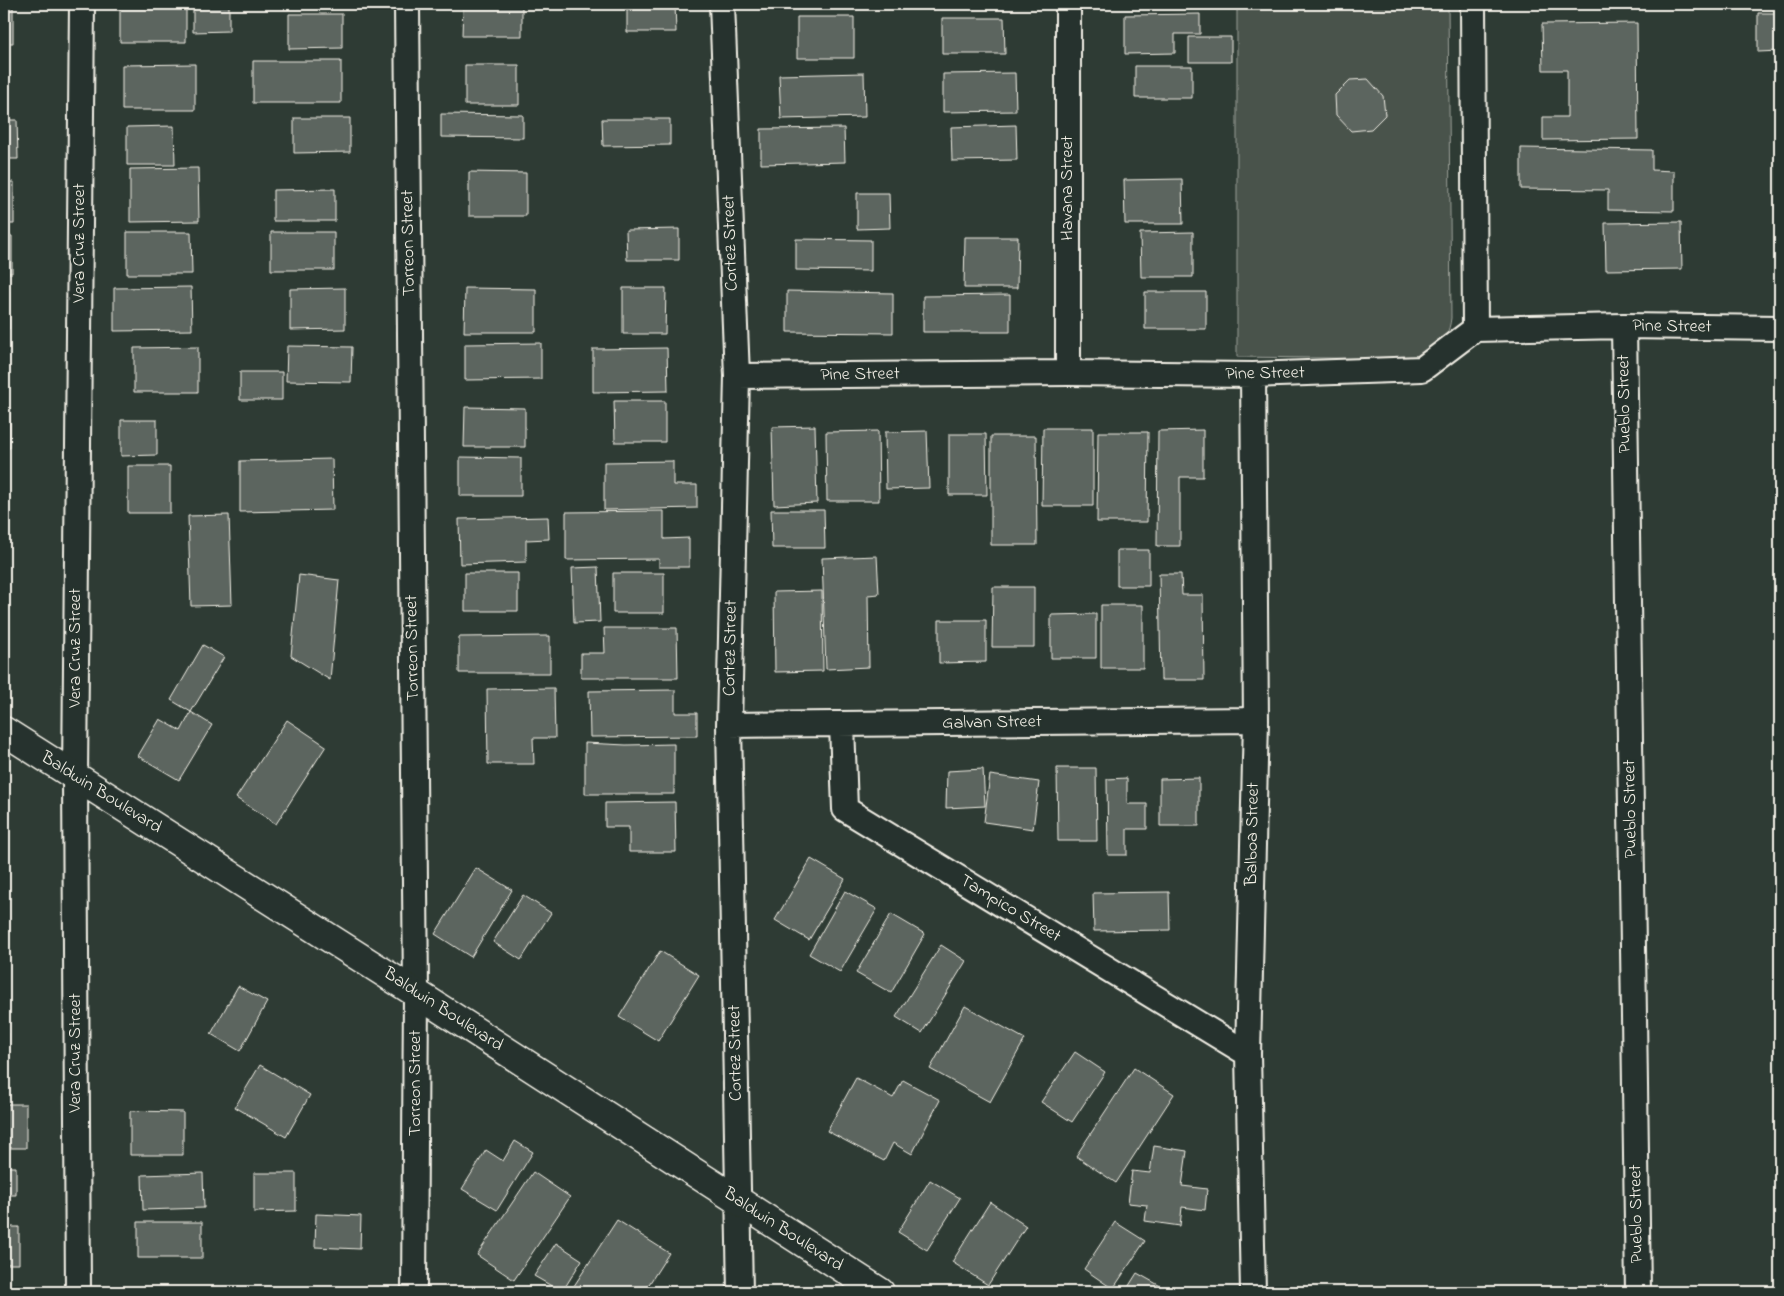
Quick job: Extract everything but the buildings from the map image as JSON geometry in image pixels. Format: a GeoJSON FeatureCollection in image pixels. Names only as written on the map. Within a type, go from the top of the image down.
{"type":"FeatureCollection","features":[{"type":"Feature","properties":{"kind":"main road","name":"Baldwin Boulevard"},"geometry":{"type":"LineString","coordinates":[[4,731],[416,993],[880,1292]]}},
{"type":"Feature","properties":{"kind":"street","name":"Vera Cruz Street"},"geometry":{"type":"LineString","coordinates":[[78,1292],[75,777],[82,4]]}},
{"type":"Feature","properties":{"kind":"street","name":"Torreon Street"},"geometry":{"type":"LineString","coordinates":[[407,4],[416,993],[414,1292]]}},
{"type":"Feature","properties":{"kind":"street","name":"Cortez Street"},"geometry":{"type":"LineString","coordinates":[[722,4],[737,376],[729,725],[740,1203],[740,1292]]}},
{"type":"Feature","properties":{"kind":"street","name":"Havana Street"},"geometry":{"type":"LineString","coordinates":[[1068,4],[1068,373]]}},
{"type":"Feature","properties":{"kind":"street"},"geometry":{"type":"LineString","coordinates":[[1473,4],[1475,329]]}},
{"type":"Feature","properties":{"kind":"street","name":"Pine Street"},"geometry":{"type":"LineString","coordinates":[[737,376],[1068,373],[1253,375],[1422,369],[1475,329],[1624,326],[1780,328]]}},
{"type":"Feature","properties":{"kind":"street","name":"Pueblo Street"},"geometry":{"type":"LineString","coordinates":[[1624,326],[1638,1292]]}},
{"type":"Feature","properties":{"kind":"street","name":"Balboa Street"},"geometry":{"type":"LineString","coordinates":[[1252,1292],[1248,1054],[1256,720],[1253,375]]}},
{"type":"Feature","properties":{"kind":"street","name":"Galvan Street"},"geometry":{"type":"LineString","coordinates":[[729,725],[1256,720]]}},
{"type":"Feature","properties":{"kind":"street","name":"Tampico Street"},"geometry":{"type":"LineString","coordinates":[[842,724],[845,809],[1248,1054]]}},
{"type":"Feature","properties":{"kind":"shaded area"},"geometry":{"type":"Polygon","coordinates":[[[1237,4],[1448,4],[1451,318],[1446,335],[1431,350],[1408,359],[1237,357],[1237,4]]]}}]}
